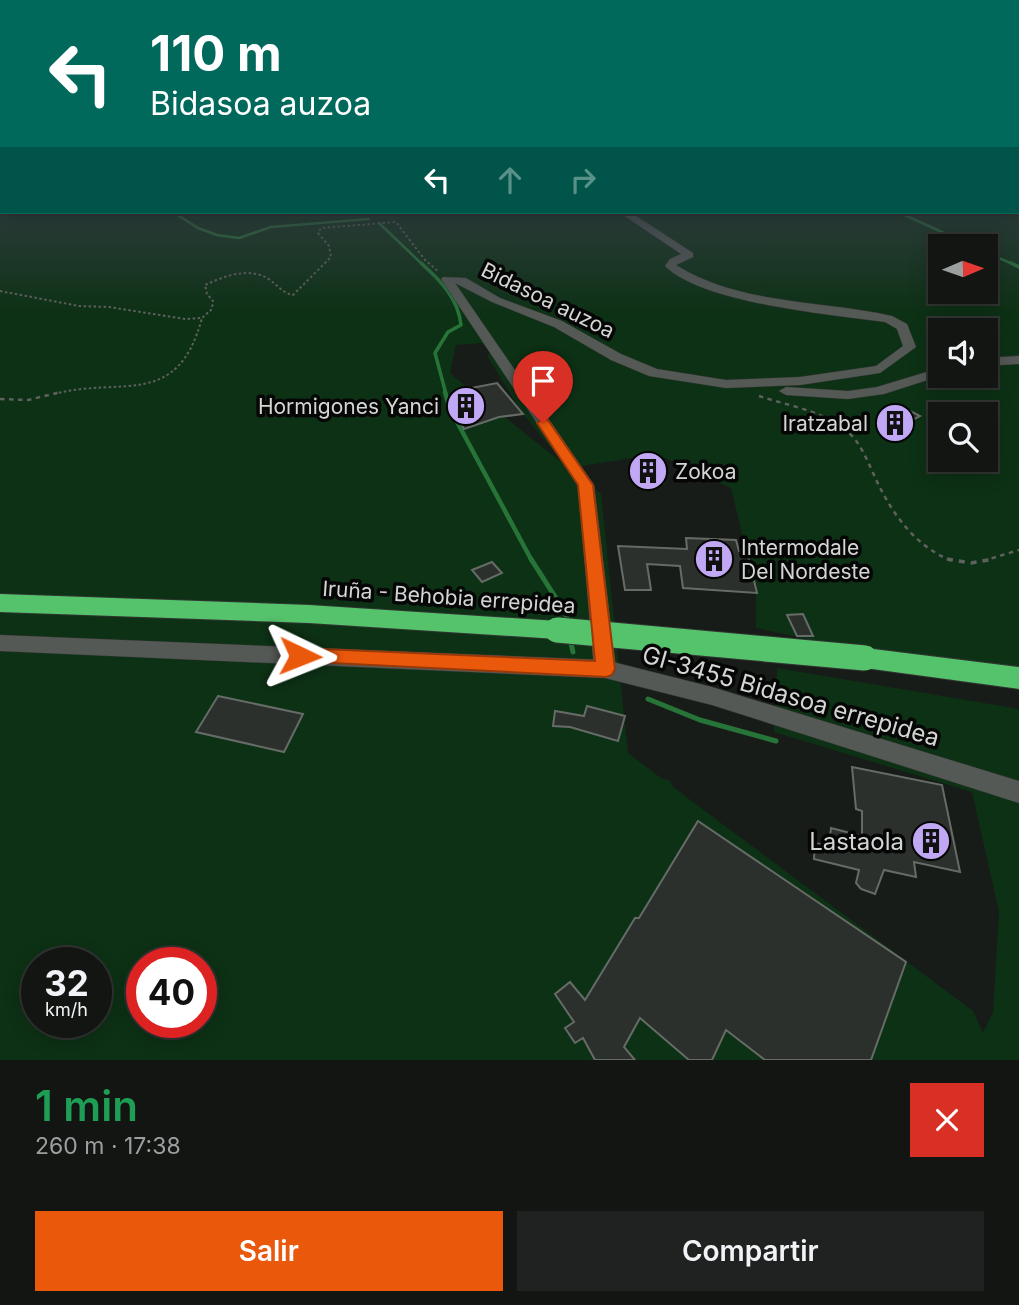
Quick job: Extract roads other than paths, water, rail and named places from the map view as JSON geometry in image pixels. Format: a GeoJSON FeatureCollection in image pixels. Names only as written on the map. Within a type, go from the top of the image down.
{"type":"FeatureCollection","features":[{"type":"Feature","properties":{"kind":"highway","name":"Iruña - Behobia errepidea"},"geometry":{"type":"LineString","coordinates":[[0,603],[299,613],[556,630],[865,658],[1019,678]]}},
{"type":"Feature","properties":{"kind":"street","name":"Bidasoa auzoa"},"geometry":{"type":"LineString","coordinates":[[628,214],[689,255],[674,261],[670,266],[680,276],[733,292],[888,319],[903,327],[910,347],[880,369],[800,381],[726,384]]}},
{"type":"Feature","properties":{"kind":"street","name":"Bidasoa auzoa"},"geometry":{"type":"LineString","coordinates":[[606,669],[586,485],[447,279],[462,280],[496,300],[558,324],[640,369],[743,388],[848,395],[879,391],[928,376]]}},
{"type":"Feature","properties":{"kind":"street"},"geometry":{"type":"LineString","coordinates":[[998,361],[1019,360]]}},
{"type":"Feature","properties":{"kind":"street","name":"GI-3455 Bidasoa errepidea"},"geometry":{"type":"LineString","coordinates":[[0,643],[606,669],[712,696],[1019,792]]}},
{"type":"Feature","properties":{"kind":"waterway"},"geometry":{"type":"LineString","coordinates":[[177,214],[198,228],[217,235],[239,238],[271,227],[369,219]]}},
{"type":"Feature","properties":{"kind":"waterway"},"geometry":{"type":"LineString","coordinates":[[903,214],[946,234]]}},
{"type":"Feature","properties":{"kind":"waterway"},"geometry":{"type":"LineString","coordinates":[[379,223],[423,265]]}},
{"type":"Feature","properties":{"kind":"waterway"},"geometry":{"type":"LineString","coordinates":[[998,258],[1015,265]]}},
{"type":"Feature","properties":{"kind":"waterway"},"geometry":{"type":"LineString","coordinates":[[421,263],[452,298],[461,325],[448,332],[435,353],[446,394]]}},
{"type":"Feature","properties":{"kind":"waterway"},"geometry":{"type":"LineString","coordinates":[[1011,263],[1015,265]]}},
{"type":"Feature","properties":{"kind":"waterway"},"geometry":{"type":"LineString","coordinates":[[1015,265],[1019,267]]}},
{"type":"Feature","properties":{"kind":"waterway"},"geometry":{"type":"LineString","coordinates":[[445,392],[449,407],[532,561]]}},
{"type":"Feature","properties":{"kind":"waterway"},"geometry":{"type":"LineString","coordinates":[[531,559],[566,614],[568,624]]}},
{"type":"Feature","properties":{"kind":"waterway"},"geometry":{"type":"LineString","coordinates":[[570,639],[573,652]]}},
{"type":"Feature","properties":{"kind":"waterway"},"geometry":{"type":"LineString","coordinates":[[648,699],[700,720],[776,741]]}},
{"type":"Feature","properties":{"kind":"place","name":"Hormigones Yanci"},"geometry":{"type":"Point","coordinates":[466,406]}},
{"type":"Feature","properties":{"kind":"place","name":"Iratzabal"},"geometry":{"type":"Point","coordinates":[895,423]}},
{"type":"Feature","properties":{"kind":"place","name":"Zokoa"},"geometry":{"type":"Point","coordinates":[648,471]}},
{"type":"Feature","properties":{"kind":"place","name":"Intermodale Del Nordeste"},"geometry":{"type":"Point","coordinates":[714,559]}},
{"type":"Feature","properties":{"kind":"place","name":"Lastaola"},"geometry":{"type":"Point","coordinates":[931,841]}}]}
